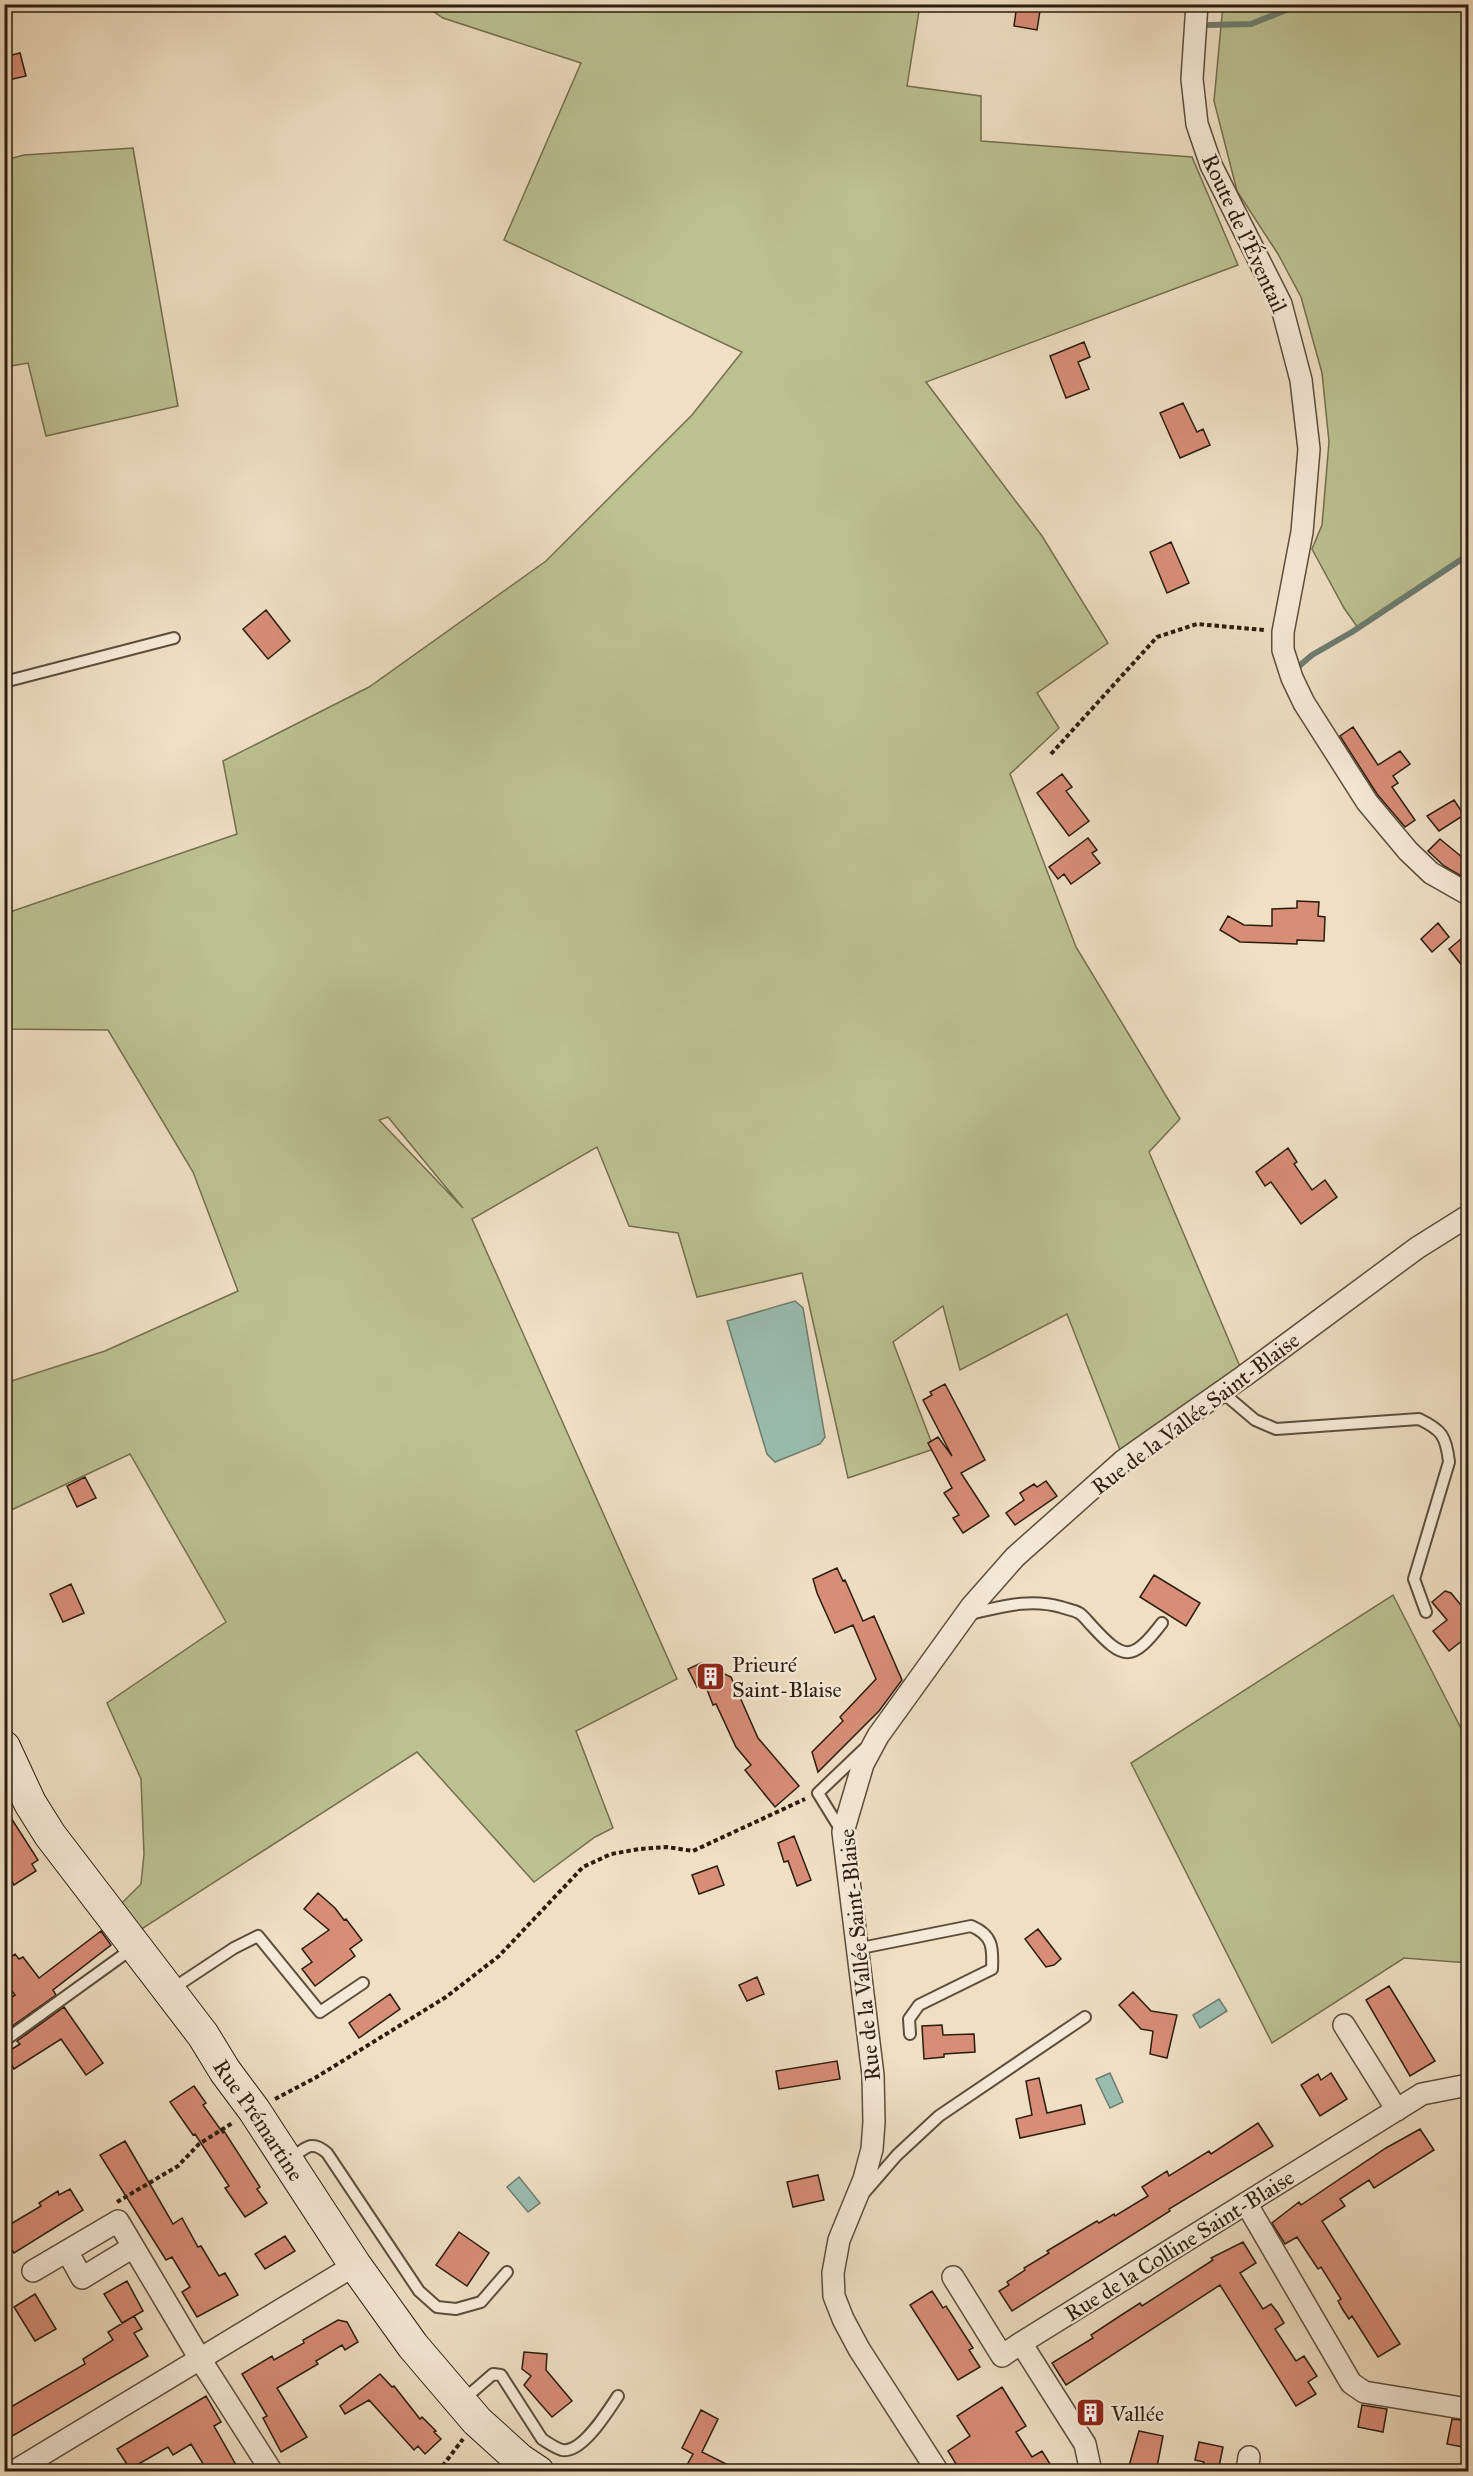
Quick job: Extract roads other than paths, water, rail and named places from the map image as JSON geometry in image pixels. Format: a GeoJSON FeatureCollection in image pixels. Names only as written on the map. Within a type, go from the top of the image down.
{"type":"FeatureCollection","features":[{"type":"Feature","properties":{"kind":"street","name":"Route de l'Éventail"},"geometry":{"type":"LineString","coordinates":[[1197,4],[1192,79],[1197,124],[1211,165],[1281,303],[1301,380],[1309,449],[1302,532],[1283,632],[1283,650],[1292,678],[1304,703],[1367,802],[1408,851],[1431,873],[1468,894]]}},
{"type":"Feature","properties":{"kind":"street","name":"Rue de la Vallée Saint-Blaise"},"geometry":{"type":"LineString","coordinates":[[938,2472],[859,2349],[834,2296],[833,2273],[839,2240],[864,2179],[872,2149],[874,2122],[873,2075],[843,1832],[862,1764],[878,1736],[966,1615],[1015,1557],[1124,1460],[1222,1392],[1417,1248],[1468,1216]]}},
{"type":"Feature","properties":{"kind":"street","name":"Rue Prémartine"},"geometry":{"type":"LineString","coordinates":[[7,1761],[50,1835],[203,2035],[355,2265],[413,2346],[469,2412],[520,2460],[538,2472]]}},
{"type":"Feature","properties":{"kind":"street"},"geometry":{"type":"LineString","coordinates":[[1344,2025],[1397,2109]]}},
{"type":"Feature","properties":{"kind":"street","name":"Rue de la Colline Saint-Blaise"},"geometry":{"type":"LineString","coordinates":[[953,2277],[1002,2356],[1422,2094],[1468,2085]]}},
{"type":"Feature","properties":{"kind":"street"},"geometry":{"type":"LineString","coordinates":[[1246,2203],[1351,2383],[1364,2392],[1468,2409]]}},
{"type":"Feature","properties":{"kind":"street"},"geometry":{"type":"LineString","coordinates":[[33,2271],[118,2221],[200,2359],[272,2472]]}},
{"type":"Feature","properties":{"kind":"street"},"geometry":{"type":"LineString","coordinates":[[67,2251],[82,2278],[133,2247]]}},
{"type":"Feature","properties":{"kind":"street"},"geometry":{"type":"LineString","coordinates":[[13,2472],[355,2265]]}},
{"type":"Feature","properties":{"kind":"street"},"geometry":{"type":"LineString","coordinates":[[1021,2343],[1085,2444],[1092,2472]]}},
{"type":"Feature","properties":{"kind":"lane"},"geometry":{"type":"LineString","coordinates":[[4,682],[174,638]]}},
{"type":"Feature","properties":{"kind":"lane"},"geometry":{"type":"LineString","coordinates":[[1222,1392],[1255,1420],[1276,1429],[1419,1419],[1436,1427],[1447,1443],[1449,1462],[1414,1579],[1426,1612]]}},
{"type":"Feature","properties":{"kind":"lane"},"geometry":{"type":"LineString","coordinates":[[966,1615],[1022,1602],[1045,1603],[1079,1613],[1110,1646],[1124,1653],[1135,1652],[1162,1623]]}},
{"type":"Feature","properties":{"kind":"lane"},"geometry":{"type":"LineString","coordinates":[[843,1832],[818,1793],[878,1736]]}},
{"type":"Feature","properties":{"kind":"lane"},"geometry":{"type":"LineString","coordinates":[[856,1949],[971,1926],[983,1931],[993,1948],[992,1969],[919,2005],[909,2019],[910,2034]]}},
{"type":"Feature","properties":{"kind":"lane"},"geometry":{"type":"LineString","coordinates":[[169,1992],[224,1954],[258,1936],[320,2012],[363,1983]]}},
{"type":"Feature","properties":{"kind":"lane"},"geometry":{"type":"LineString","coordinates":[[4,2041],[134,1947]]}},
{"type":"Feature","properties":{"kind":"lane"},"geometry":{"type":"LineString","coordinates":[[853,2205],[897,2155],[939,2116],[1085,2018]]}},
{"type":"Feature","properties":{"kind":"lane"},"geometry":{"type":"LineString","coordinates":[[288,2162],[310,2145],[318,2146],[327,2153],[419,2292],[437,2307],[456,2309],[481,2302],[507,2272]]}},
{"type":"Feature","properties":{"kind":"lane"},"geometry":{"type":"LineString","coordinates":[[469,2412],[493,2374],[499,2373],[504,2377],[542,2439],[564,2451],[574,2448],[587,2438],[618,2396]]}},
{"type":"Feature","properties":{"kind":"waterway"},"geometry":{"type":"LineString","coordinates":[[1209,25],[1251,24],[1301,4]]}},
{"type":"Feature","properties":{"kind":"waterway"},"geometry":{"type":"LineString","coordinates":[[1298,667],[1312,655],[1352,632],[1468,555]]}},
{"type":"Feature","properties":{"kind":"place","name":"Prieuré Saint-Blaise"},"geometry":{"type":"Point","coordinates":[711,1677]}},
{"type":"Feature","properties":{"kind":"place","name":"Vallée"},"geometry":{"type":"Point","coordinates":[1090,2413]}}]}
